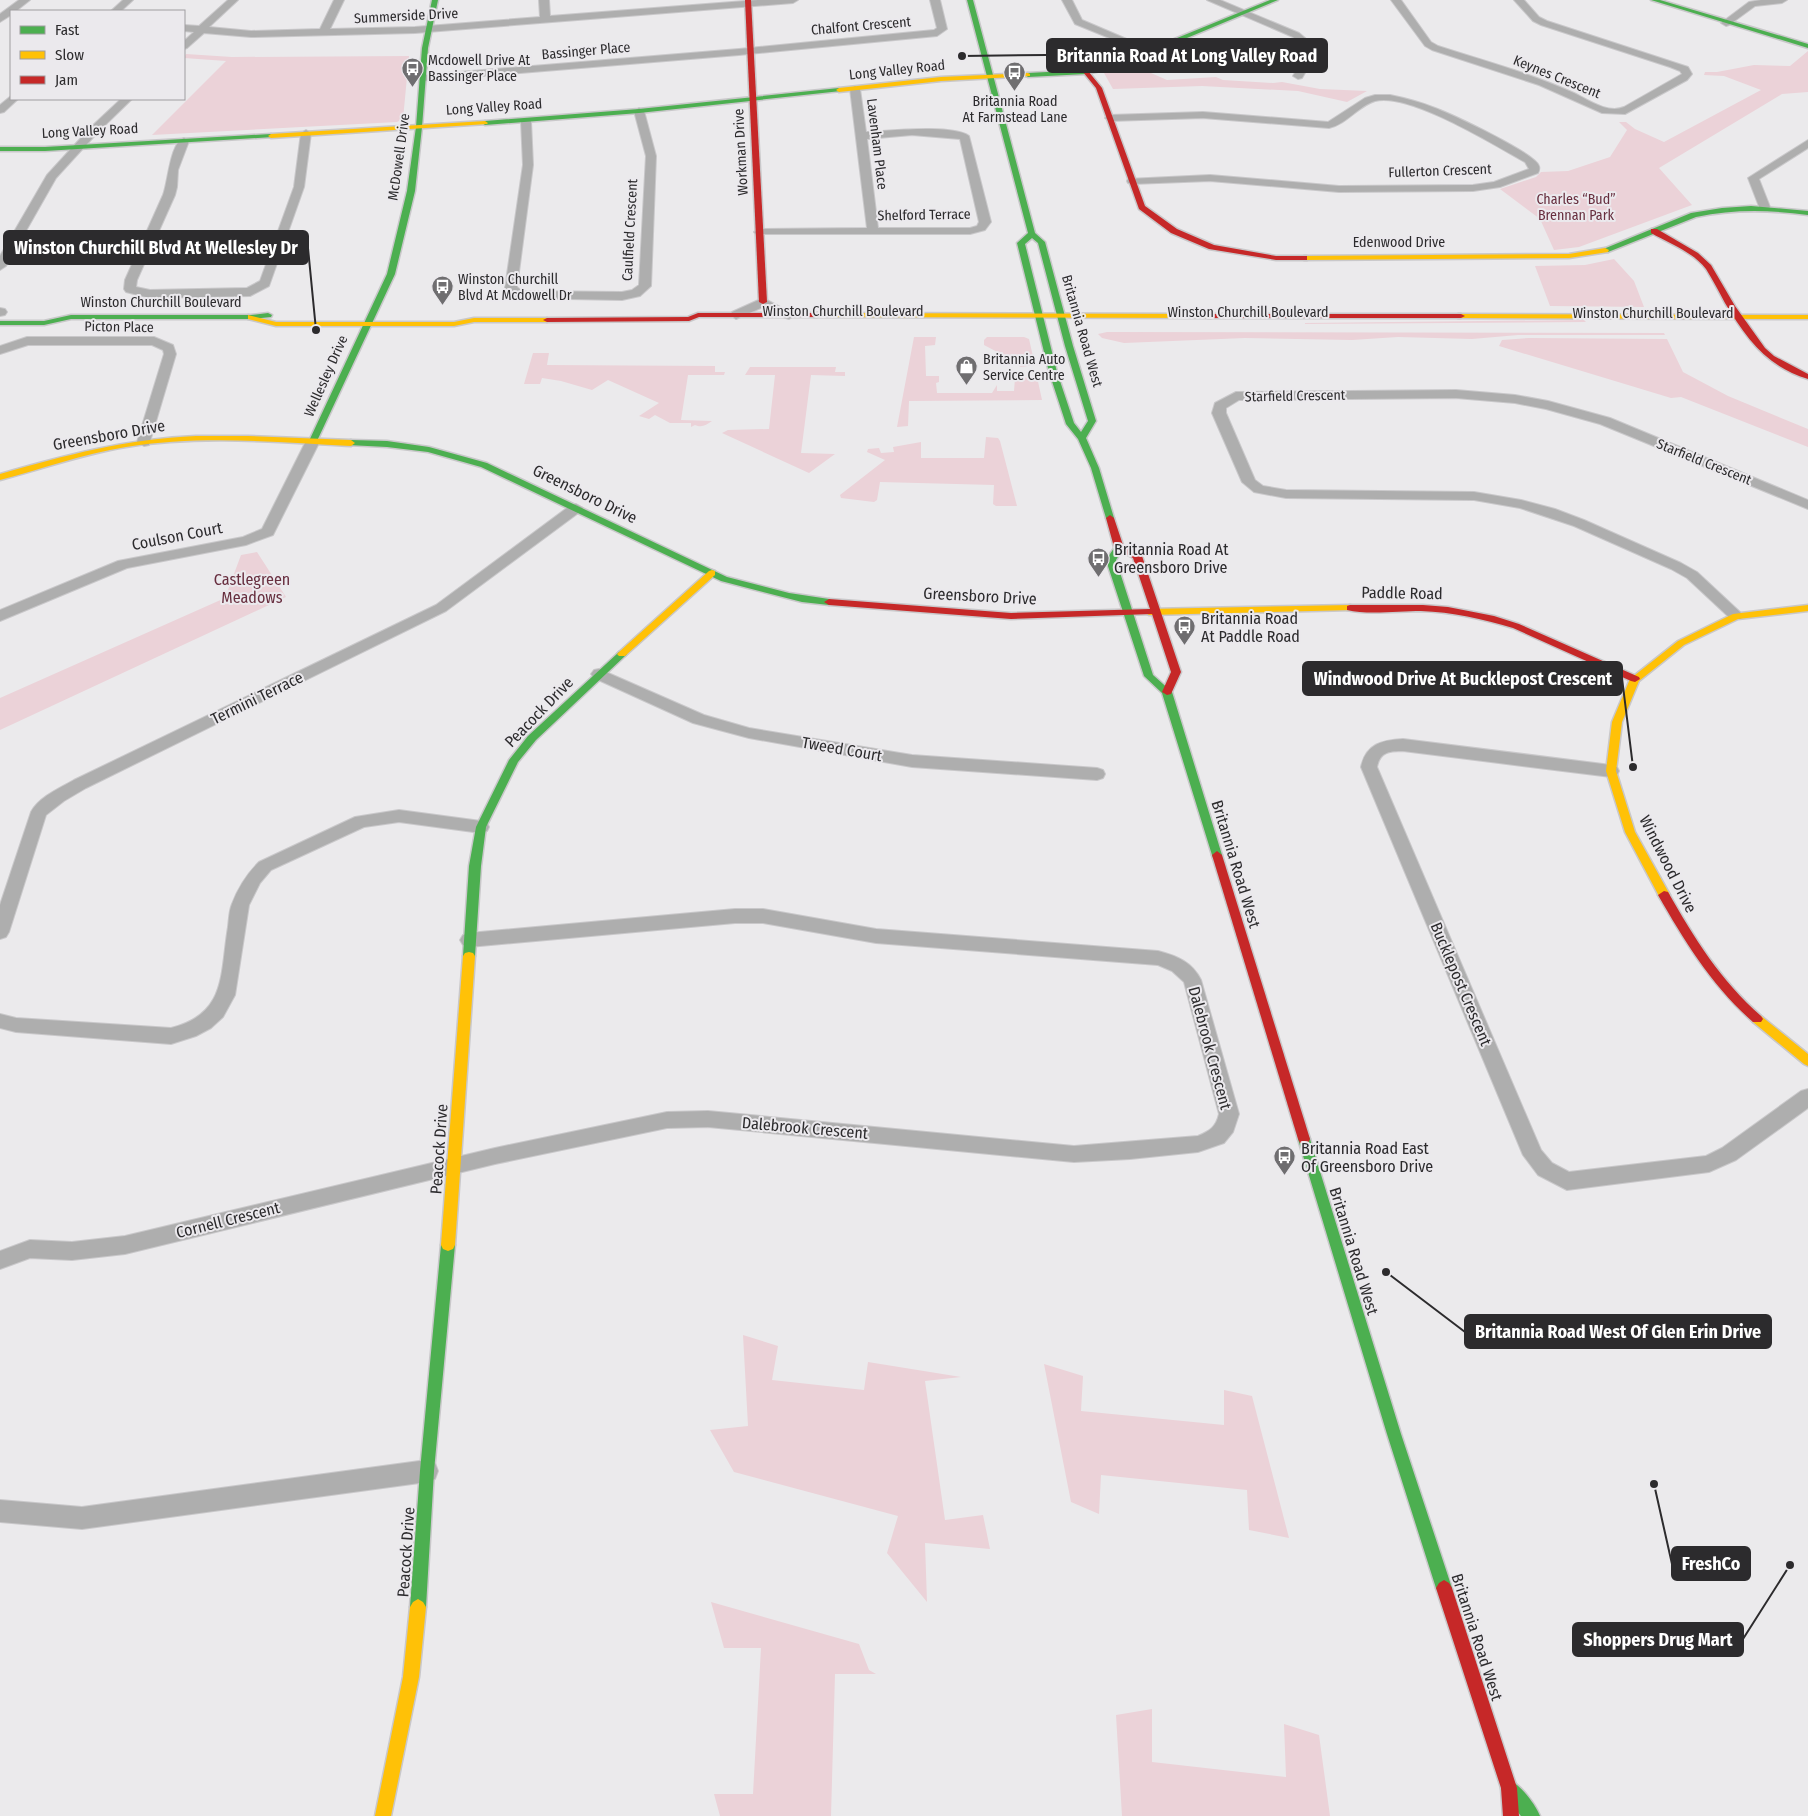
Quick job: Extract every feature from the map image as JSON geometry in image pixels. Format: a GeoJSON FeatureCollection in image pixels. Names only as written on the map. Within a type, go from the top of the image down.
{"type":"FeatureCollection","features":[{"type":"Feature","properties":{"kind":"street"},"geometry":{"type":"LineString","coordinates":[[12,10],[25,0]]}},
{"type":"Feature","properties":{"kind":"street"},"geometry":{"type":"LineString","coordinates":[[117,10],[128,0]]}},
{"type":"Feature","properties":{"kind":"street"},"geometry":{"type":"LineString","coordinates":[[185,45],[233,0]]}},
{"type":"Feature","properties":{"kind":"street"},"geometry":{"type":"LineString","coordinates":[[323,32],[339,0]]}},
{"type":"Feature","properties":{"kind":"street","name":"McDowell Drive"},"geometry":{"type":"LineString","coordinates":[[370,319],[387,284],[411,191],[419,127],[425,48],[435,0]]}},
{"type":"Feature","properties":{"kind":"street"},"geometry":{"type":"LineString","coordinates":[[544,0],[545,21]]}},
{"type":"Feature","properties":{"kind":"street"},"geometry":{"type":"LineString","coordinates":[[648,0],[648,12]]}},
{"type":"Feature","properties":{"kind":"street","name":"Summerside Drive"},"geometry":{"type":"LineString","coordinates":[[185,28],[251,34],[430,29],[545,21],[748,2],[793,0]]}},
{"type":"Feature","properties":{"kind":"street","name":"Chalfont Crescent"},"geometry":{"type":"LineString","coordinates":[[751,51],[937,33],[942,29],[935,0]]}},
{"type":"Feature","properties":{"kind":"street","name":"Britannia Road West"},"geometry":{"type":"LineString","coordinates":[[970,0],[1032,234],[1041,242],[1092,421],[1082,438]]}},
{"type":"Feature","properties":{"kind":"street"},"geometry":{"type":"LineString","coordinates":[[1067,0],[1078,22],[1152,52]]}},
{"type":"Feature","properties":{"kind":"street"},"geometry":{"type":"LineString","coordinates":[[1212,0],[1296,35],[1304,41],[1308,47],[1308,60],[1298,76]]}},
{"type":"Feature","properties":{"kind":"street","name":"Long Valley Road"},"geometry":{"type":"LineString","coordinates":[[0,149],[79,147],[526,120],[639,111],[941,80],[1086,72],[1113,67],[1275,0]]}},
{"type":"Feature","properties":{"kind":"street","name":"Keynes Crescent"},"geometry":{"type":"LineString","coordinates":[[1396,0],[1428,44],[1434,48],[1543,83],[1602,110],[1621,112],[1687,74],[1684,69],[1674,65],[1544,23],[1536,19],[1519,0]]}},
{"type":"Feature","properties":{"kind":"street"},"geometry":{"type":"LineString","coordinates":[[1654,0],[1808,46]]}},
{"type":"Feature","properties":{"kind":"street"},"geometry":{"type":"LineString","coordinates":[[1726,23],[1752,4],[1782,0]]}},
{"type":"Feature","properties":{"kind":"street","name":"Workman Drive"},"geometry":{"type":"LineString","coordinates":[[748,2],[763,302]]}},
{"type":"Feature","properties":{"kind":"street","name":"Bassinger Place"},"geometry":{"type":"LineString","coordinates":[[423,78],[751,51]]}},
{"type":"Feature","properties":{"kind":"street","name":"Edenwood Drive"},"geometry":{"type":"LineString","coordinates":[[1086,72],[1099,88],[1142,207],[1174,230],[1212,247],[1276,258],[1569,256],[1607,250],[1654,230],[1708,211],[1764,206],[1808,213]]}},
{"type":"Feature","properties":{"kind":"street","name":"Lavenham Place"},"geometry":{"type":"LineString","coordinates":[[855,89],[873,232]]}},
{"type":"Feature","properties":{"kind":"street","name":"Fullerton Crescent"},"geometry":{"type":"LineString","coordinates":[[1110,118],[1203,116],[1329,125],[1375,98],[1396,99],[1451,118],[1529,160],[1534,166],[1534,171],[1528,175],[1496,185],[1473,188],[1339,188],[1210,178],[1132,181]]}},
{"type":"Feature","properties":{"kind":"street"},"geometry":{"type":"LineString","coordinates":[[0,110],[12,100]]}},
{"type":"Feature","properties":{"kind":"street"},"geometry":{"type":"LineString","coordinates":[[0,266],[51,177],[126,100]]}},
{"type":"Feature","properties":{"kind":"street","name":"Caulfield Crescent"},"geometry":{"type":"LineString","coordinates":[[526,120],[527,172],[511,288],[519,295],[622,296],[636,294],[645,286],[651,156],[639,111]]}},
{"type":"Feature","properties":{"kind":"street","name":"Shelford Terrace"},"geometry":{"type":"LineString","coordinates":[[760,232],[970,231],[981,228],[985,222],[965,138],[961,135],[929,132],[861,136]]}},
{"type":"Feature","properties":{"kind":"street"},"geometry":{"type":"LineString","coordinates":[[184,140],[173,170],[172,187],[169,196],[131,280],[130,289],[150,294],[250,292],[265,283],[299,187],[306,133]]}},
{"type":"Feature","properties":{"kind":"street"},"geometry":{"type":"LineString","coordinates":[[1764,206],[1753,178],[1808,143]]}},
{"type":"Feature","properties":{"kind":"street"},"geometry":{"type":"LineString","coordinates":[[1654,230],[1695,254],[1708,267],[1762,350],[1771,358],[1808,377]]}},
{"type":"Feature","properties":{"kind":"street"},"geometry":{"type":"LineString","coordinates":[[1032,234],[1021,243],[1040,322],[1070,424],[1082,438],[1095,468],[1119,546],[1137,556],[1154,612],[1176,672],[1167,692],[1149,676],[1111,560],[1119,546]]}},
{"type":"Feature","properties":{"kind":"street"},"geometry":{"type":"LineString","coordinates":[[736,315],[763,302],[775,310],[789,315]]}},
{"type":"Feature","properties":{"kind":"street","name":"Winston Churchill Boulevard"},"geometry":{"type":"LineString","coordinates":[[0,312],[51,312],[72,317]]}},
{"type":"Feature","properties":{"kind":"street","name":"Winston Churchill Boulevard"},"geometry":{"type":"LineString","coordinates":[[0,323],[44,323],[72,317],[252,317],[280,313],[370,319],[458,314],[474,320],[789,315],[1040,322]]}},
{"type":"Feature","properties":{"kind":"street","name":"Winston Churchill Boulevard"},"geometry":{"type":"LineString","coordinates":[[689,318],[698,325],[1808,317]]}},
{"type":"Feature","properties":{"kind":"street","name":"Wellesley Drive"},"geometry":{"type":"LineString","coordinates":[[314,441],[370,319]]}},
{"type":"Feature","properties":{"kind":"street","name":"Winston Churchill Boulevard"},"geometry":{"type":"LineString","coordinates":[[1063,322],[1808,328]]}},
{"type":"Feature","properties":{"kind":"street","name":"Picton Place"},"geometry":{"type":"LineString","coordinates":[[0,350],[27,341],[154,342],[164,344],[169,348],[170,354],[144,442]]}},
{"type":"Feature","properties":{"kind":"street","name":"Starfield Crescent"},"geometry":{"type":"LineString","coordinates":[[1736,616],[1692,575],[1676,566],[1579,523],[1543,510],[1474,496],[1286,494],[1259,489],[1249,482],[1219,413],[1220,406],[1227,400],[1243,396],[1446,394],[1485,396],[1548,405],[1605,422],[1808,505]]}},
{"type":"Feature","properties":{"kind":"street","name":"Greensboro Drive"},"geometry":{"type":"LineString","coordinates":[[0,477],[74,454],[144,442],[181,439],[387,444],[457,456],[484,465],[516,478],[731,582],[810,601],[1011,616],[1154,612]]}},
{"type":"Feature","properties":{"kind":"street","name":"Coulson Court"},"geometry":{"type":"LineString","coordinates":[[0,616],[123,564],[246,541],[268,532],[314,441]]}},
{"type":"Feature","properties":{"kind":"street","name":"Termini Terrace"},"geometry":{"type":"LineString","coordinates":[[0,932],[39,812],[58,797],[80,784],[441,608],[576,508]]}},
{"type":"Feature","properties":{"kind":"street","name":"Peacock Drive"},"geometry":{"type":"LineString","coordinates":[[383,1816],[412,1677],[455,1165],[474,866],[481,827],[514,760],[550,720],[712,573]]}},
{"type":"Feature","properties":{"kind":"street","name":"Paddle Road"},"geometry":{"type":"LineString","coordinates":[[1154,612],[1309,608],[1423,608],[1448,610],[1494,619],[1516,626],[1635,679]]}},
{"type":"Feature","properties":{"kind":"street","name":"Windwood Drive"},"geometry":{"type":"LineString","coordinates":[[1808,608],[1736,616],[1681,643],[1635,679],[1617,722],[1611,771],[1630,832],[1689,940],[1744,1009],[1808,1061]]}},
{"type":"Feature","properties":{"kind":"street","name":"Tweed Court"},"geometry":{"type":"LineString","coordinates":[[599,674],[699,719],[749,732],[912,761],[1097,774]]}},
{"type":"Feature","properties":{"kind":"street","name":"Britannia Road West"},"geometry":{"type":"LineString","coordinates":[[1167,692],[1391,1425],[1509,1788],[1511,1816]]}},
{"type":"Feature","properties":{"kind":"street","name":"Bucklepost Crescent"},"geometry":{"type":"LineString","coordinates":[[1611,771],[1403,745],[1387,745],[1378,749],[1370,758],[1369,767],[1533,1155],[1545,1169],[1567,1181],[1709,1164],[1729,1154],[1808,1097]]}},
{"type":"Feature","properties":{"kind":"street"},"geometry":{"type":"LineString","coordinates":[[0,1021],[16,1025],[171,1036],[191,1032],[208,1022],[221,1008],[226,995],[240,905],[253,879],[265,866],[361,820],[399,816],[481,827]]}},
{"type":"Feature","properties":{"kind":"street","name":"Dalebrook Crescent"},"geometry":{"type":"LineString","coordinates":[[455,1165],[667,1120],[708,1119],[1074,1154],[1130,1151],[1198,1144],[1217,1137],[1226,1126],[1229,1114],[1192,980],[1184,968],[1174,962],[1158,958],[876,936],[764,916],[726,917],[469,940]]}},
{"type":"Feature","properties":{"kind":"street","name":"Cornell Crescent"},"geometry":{"type":"LineString","coordinates":[[0,1260],[30,1249],[72,1251],[125,1245],[455,1165]]}},
{"type":"Feature","properties":{"kind":"street"},"geometry":{"type":"LineString","coordinates":[[0,1511],[82,1518],[428,1471]]}},
{"type":"Feature","properties":{"kind":"street","name":"Britannia Road West"},"geometry":{"type":"LineString","coordinates":[[1509,1788],[1532,1816]]}},
{"type":"Feature","properties":{"kind":"green space","name":"Charles “Bud” Brennan Park"},"geometry":{"type":"Polygon","coordinates":[[[1808,51],[1808,92],[1782,94],[1659,168],[1692,205],[1579,247],[1554,250],[1540,219],[1500,189],[1536,177],[1541,172],[1568,171],[1610,157],[1627,130],[1619,122],[1626,122],[1635,129],[1664,142],[1761,90],[1724,76],[1704,75],[1705,72],[1717,72],[1754,65],[1790,66],[1808,51]]]}},
{"type":"Feature","properties":{"kind":"green space"},"geometry":{"type":"Polygon","coordinates":[[[186,54],[232,57],[409,56],[403,119],[397,122],[152,135],[226,61],[185,58],[186,54]]]}},
{"type":"Feature","properties":{"kind":"green space"},"geometry":{"type":"Polygon","coordinates":[[[1135,66],[1167,80],[1216,77],[1223,80],[1282,82],[1320,89],[1367,91],[1347,102],[1298,91],[1202,86],[1113,89],[1104,73],[1135,66]]]}},
{"type":"Feature","properties":{"kind":"green space"},"geometry":{"type":"Polygon","coordinates":[[[1614,259],[1634,281],[1644,307],[1550,306],[1535,266],[1585,265],[1614,259]]]}},
{"type":"Feature","properties":{"kind":"green space"},"geometry":{"type":"Polygon","coordinates":[[[1584,320],[1586,322],[1305,324],[1305,323],[1584,320]]]}},
{"type":"Feature","properties":{"kind":"green space"},"geometry":{"type":"Polygon","coordinates":[[[1107,332],[1664,333],[1665,335],[1518,335],[1472,339],[1398,337],[1352,340],[1245,338],[1124,343],[1102,338],[1098,334],[1107,332]]]}},
{"type":"Feature","properties":{"kind":"green space"},"geometry":{"type":"Polygon","coordinates":[[[914,337],[936,337],[935,345],[925,346],[926,376],[939,376],[939,382],[936,383],[937,393],[992,393],[997,385],[997,391],[1014,391],[1015,378],[1037,377],[1042,400],[909,401],[908,426],[897,427],[914,337]]]}},
{"type":"Feature","properties":{"kind":"green space"},"geometry":{"type":"Polygon","coordinates":[[[987,337],[1024,337],[1029,339],[1035,365],[1021,367],[1000,357],[1003,355],[984,345],[984,340],[987,337]]]}},
{"type":"Feature","properties":{"kind":"green space"},"geometry":{"type":"Polygon","coordinates":[[[1529,338],[1667,339],[1683,372],[1728,396],[1808,429],[1808,447],[1681,397],[1671,398],[1499,346],[1502,340],[1529,338]]]}},
{"type":"Feature","properties":{"kind":"green space"},"geometry":{"type":"Polygon","coordinates":[[[533,353],[549,353],[547,365],[715,366],[715,372],[725,372],[724,375],[688,375],[681,420],[712,421],[704,426],[695,425],[691,427],[691,423],[670,423],[655,415],[649,419],[639,416],[659,403],[608,380],[592,390],[561,381],[542,378],[540,384],[524,384],[533,353]]]}},
{"type":"Feature","properties":{"kind":"green space"},"geometry":{"type":"Polygon","coordinates":[[[750,367],[836,367],[835,372],[845,372],[845,376],[811,375],[801,453],[835,454],[809,473],[722,433],[728,430],[769,429],[775,375],[745,375],[750,367]]]}},
{"type":"Feature","properties":{"kind":"green space"},"geometry":{"type":"Polygon","coordinates":[[[986,437],[998,438],[1000,441],[1017,506],[996,506],[993,504],[994,485],[880,482],[877,500],[874,502],[841,498],[840,495],[885,460],[867,452],[868,449],[879,448],[881,453],[894,452],[893,447],[921,442],[921,458],[984,458],[986,437]]]}},
{"type":"Feature","properties":{"kind":"green space","name":"Castlegreen Meadows"},"geometry":{"type":"Polygon","coordinates":[[[257,552],[286,597],[0,730],[0,698],[225,598],[241,555],[257,552]]]}},
{"type":"Feature","properties":{"kind":"green space"},"geometry":{"type":"Polygon","coordinates":[[[743,1335],[778,1346],[772,1380],[864,1390],[868,1362],[961,1377],[925,1381],[945,1520],[983,1515],[990,1549],[925,1543],[927,1602],[887,1553],[898,1516],[734,1472],[710,1430],[748,1426],[743,1335]]]}},
{"type":"Feature","properties":{"kind":"green space"},"geometry":{"type":"Polygon","coordinates":[[[1044,1364],[1083,1376],[1081,1411],[1224,1425],[1224,1390],[1252,1396],[1289,1538],[1249,1530],[1247,1490],[1101,1475],[1099,1514],[1071,1502],[1044,1364]]]}},
{"type":"Feature","properties":{"kind":"green space"},"geometry":{"type":"Polygon","coordinates":[[[711,1602],[859,1644],[869,1670],[876,1674],[835,1674],[831,1816],[720,1816],[714,1794],[753,1794],[761,1648],[724,1648],[711,1602]]]}},
{"type":"Feature","properties":{"kind":"green space"},"geometry":{"type":"Polygon","coordinates":[[[1152,1709],[1152,1762],[1286,1777],[1284,1724],[1319,1735],[1330,1816],[1122,1816],[1116,1715],[1152,1709]]]}},
{"type":"Feature","properties":{"kind":"traffic: fast"},"geometry":{"type":"LineString","coordinates":[[313,441],[391,274],[411,191],[419,127],[425,48],[435,0]]}},
{"type":"Feature","properties":{"kind":"traffic: fast"},"geometry":{"type":"LineString","coordinates":[[970,0],[1032,234],[1041,242],[1069,346],[1092,421],[1082,438]]}},
{"type":"Feature","properties":{"kind":"traffic: fast"},"geometry":{"type":"LineString","coordinates":[[1028,75],[1086,72],[1113,67],[1275,0]]}},
{"type":"Feature","properties":{"kind":"traffic: fast"},"geometry":{"type":"LineString","coordinates":[[1654,0],[1808,46]]}},
{"type":"Feature","properties":{"kind":"traffic: fast"},"geometry":{"type":"LineString","coordinates":[[485,123],[639,111],[839,90]]}},
{"type":"Feature","properties":{"kind":"traffic: fast"},"geometry":{"type":"LineString","coordinates":[[0,149],[45,149],[271,136]]}},
{"type":"Feature","properties":{"kind":"traffic: fast"},"geometry":{"type":"LineString","coordinates":[[1605,250],[1694,215],[1708,212],[1751,208],[1808,213]]}},
{"type":"Feature","properties":{"kind":"traffic: fast"},"geometry":{"type":"LineString","coordinates":[[1032,234],[1021,243],[1053,372],[1070,424],[1082,438],[1095,468],[1110,518]]}},
{"type":"Feature","properties":{"kind":"traffic: fast"},"geometry":{"type":"LineString","coordinates":[[0,323],[44,323],[71,317],[251,317],[268,315]]}},
{"type":"Feature","properties":{"kind":"traffic: fast"},"geometry":{"type":"LineString","coordinates":[[351,443],[387,444],[429,450],[484,465],[724,579],[789,596],[829,602]]}},
{"type":"Feature","properties":{"kind":"traffic: fast"},"geometry":{"type":"LineString","coordinates":[[1119,547],[1111,560],[1149,676],[1167,692],[1217,855]]}},
{"type":"Feature","properties":{"kind":"traffic: fast"},"geometry":{"type":"LineString","coordinates":[[469,956],[475,866],[481,827],[514,760],[532,738],[622,654]]}},
{"type":"Feature","properties":{"kind":"traffic: fast"},"geometry":{"type":"LineString","coordinates":[[1304,1139],[1394,1434],[1444,1588]]}},
{"type":"Feature","properties":{"kind":"traffic: fast"},"geometry":{"type":"LineString","coordinates":[[418,1607],[427,1471],[448,1245]]}},
{"type":"Feature","properties":{"kind":"traffic: fast"},"geometry":{"type":"LineString","coordinates":[[1509,1788],[1532,1816]]}},
{"type":"Feature","properties":{"kind":"traffic: slow"},"geometry":{"type":"LineString","coordinates":[[839,90],[941,79],[1028,75]]}},
{"type":"Feature","properties":{"kind":"traffic: slow"},"geometry":{"type":"LineString","coordinates":[[271,136],[485,123]]}},
{"type":"Feature","properties":{"kind":"traffic: slow"},"geometry":{"type":"LineString","coordinates":[[1304,258],[1569,256],[1605,250]]}},
{"type":"Feature","properties":{"kind":"traffic: slow"},"geometry":{"type":"LineString","coordinates":[[817,315],[1211,316]]}},
{"type":"Feature","properties":{"kind":"traffic: slow"},"geometry":{"type":"LineString","coordinates":[[1461,316],[1808,317]]}},
{"type":"Feature","properties":{"kind":"traffic: slow"},"geometry":{"type":"LineString","coordinates":[[251,317],[276,324],[454,324],[474,320],[547,320]]}},
{"type":"Feature","properties":{"kind":"traffic: slow"},"geometry":{"type":"LineString","coordinates":[[0,477],[90,452],[145,442],[222,438],[351,443]]}},
{"type":"Feature","properties":{"kind":"traffic: slow"},"geometry":{"type":"LineString","coordinates":[[622,654],[712,573]]}},
{"type":"Feature","properties":{"kind":"traffic: slow"},"geometry":{"type":"LineString","coordinates":[[1149,612],[1350,608]]}},
{"type":"Feature","properties":{"kind":"traffic: slow"},"geometry":{"type":"LineString","coordinates":[[1664,895],[1630,832],[1611,771],[1617,722],[1635,679],[1681,643],[1736,616],[1808,608]]}},
{"type":"Feature","properties":{"kind":"traffic: slow"},"geometry":{"type":"LineString","coordinates":[[448,1245],[469,956]]}},
{"type":"Feature","properties":{"kind":"traffic: slow"},"geometry":{"type":"LineString","coordinates":[[1757,1019],[1808,1061]]}},
{"type":"Feature","properties":{"kind":"traffic: slow"},"geometry":{"type":"LineString","coordinates":[[383,1816],[411,1677],[418,1607]]}},
{"type":"Feature","properties":{"kind":"traffic: jam"},"geometry":{"type":"LineString","coordinates":[[748,0],[763,302]]}},
{"type":"Feature","properties":{"kind":"traffic: jam"},"geometry":{"type":"LineString","coordinates":[[1086,72],[1099,88],[1142,207],[1174,231],[1212,247],[1276,258],[1304,258]]}},
{"type":"Feature","properties":{"kind":"traffic: jam"},"geometry":{"type":"LineString","coordinates":[[1654,231],[1695,255],[1708,267],[1731,306],[1762,350],[1771,358],[1808,377]]}},
{"type":"Feature","properties":{"kind":"traffic: jam"},"geometry":{"type":"LineString","coordinates":[[547,320],[689,319],[698,315],[817,315]]}},
{"type":"Feature","properties":{"kind":"traffic: jam"},"geometry":{"type":"LineString","coordinates":[[1211,316],[1461,316]]}},
{"type":"Feature","properties":{"kind":"traffic: jam"},"geometry":{"type":"LineString","coordinates":[[1110,518],[1119,547],[1137,556],[1176,672],[1167,692]]}},
{"type":"Feature","properties":{"kind":"traffic: jam"},"geometry":{"type":"LineString","coordinates":[[829,602],[1011,616],[1149,612]]}},
{"type":"Feature","properties":{"kind":"traffic: jam"},"geometry":{"type":"LineString","coordinates":[[1350,608],[1423,608],[1448,610],[1494,619],[1516,626],[1635,679]]}},
{"type":"Feature","properties":{"kind":"traffic: jam"},"geometry":{"type":"LineString","coordinates":[[1217,855],[1304,1139]]}},
{"type":"Feature","properties":{"kind":"traffic: jam"},"geometry":{"type":"LineString","coordinates":[[1664,895],[1683,929],[1716,977],[1742,1006],[1757,1019]]}},
{"type":"Feature","properties":{"kind":"traffic: jam"},"geometry":{"type":"LineString","coordinates":[[1444,1588],[1509,1788],[1511,1816]]}},
{"type":"Feature","properties":{"kind":"place","name":"Britannia Road At Long Valley Road"},"geometry":{"type":"Point","coordinates":[962,56]}},
{"type":"Feature","properties":{"kind":"place","name":"Mcdowell Drive At Bassinger Place"},"geometry":{"type":"Point","coordinates":[412,87]}},
{"type":"Feature","properties":{"kind":"place","name":"Britannia Road At Farmstead Lane"},"geometry":{"type":"Point","coordinates":[1015,92]}},
{"type":"Feature","properties":{"kind":"place","name":"Winston Churchill Blvd At Mcdowell Dr"},"geometry":{"type":"Point","coordinates":[442,306]}},
{"type":"Feature","properties":{"kind":"place","name":"Winston Churchill Blvd At Wellesley Dr"},"geometry":{"type":"Point","coordinates":[316,330]}},
{"type":"Feature","properties":{"kind":"place","name":"Britannia Auto Service Centre"},"geometry":{"type":"Point","coordinates":[967,386]}},
{"type":"Feature","properties":{"kind":"place","name":"Britannia Road At Greensboro Drive"},"geometry":{"type":"Point","coordinates":[1098,577]}},
{"type":"Feature","properties":{"kind":"place","name":"Britannia Road At Paddle Road"},"geometry":{"type":"Point","coordinates":[1185,646]}},
{"type":"Feature","properties":{"kind":"place","name":"Windwood Drive At Bucklepost Crescent"},"geometry":{"type":"Point","coordinates":[1633,767]}},
{"type":"Feature","properties":{"kind":"place","name":"Britannia Road East Of Greensboro Drive"},"geometry":{"type":"Point","coordinates":[1285,1176]}},
{"type":"Feature","properties":{"kind":"place","name":"Britannia Road West Of Glen Erin Drive"},"geometry":{"type":"Point","coordinates":[1386,1272]}},
{"type":"Feature","properties":{"kind":"place","name":"FreshCo"},"geometry":{"type":"Point","coordinates":[1654,1484]}},
{"type":"Feature","properties":{"kind":"place","name":"Shoppers Drug Mart"},"geometry":{"type":"Point","coordinates":[1790,1565]}}]}
